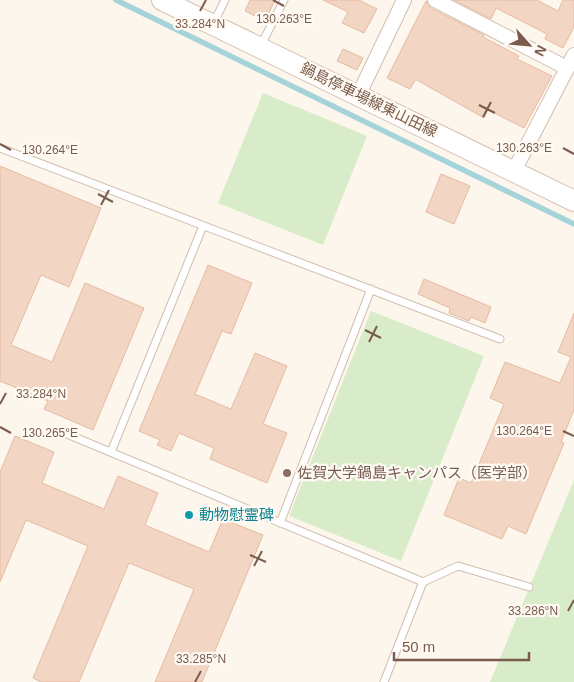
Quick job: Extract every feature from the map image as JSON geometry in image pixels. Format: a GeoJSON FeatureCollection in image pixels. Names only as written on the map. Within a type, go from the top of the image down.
{"type":"FeatureCollection","features":[{"type":"Feature","properties":{"kind":"main road","name":"鍋島停車場線東山田線"},"geometry":{"type":"LineString","coordinates":[[162,0],[359,94],[574,201]]}},
{"type":"Feature","properties":{"kind":"street"},"geometry":{"type":"LineString","coordinates":[[359,94],[404,0]]}},
{"type":"Feature","properties":{"kind":"street"},"geometry":{"type":"LineString","coordinates":[[435,0],[567,68]]}},
{"type":"Feature","properties":{"kind":"street"},"geometry":{"type":"LineString","coordinates":[[514,171],[574,55]]}},
{"type":"Feature","properties":{"kind":"lane"},"geometry":{"type":"LineString","coordinates":[[213,24],[225,0]]}},
{"type":"Feature","properties":{"kind":"lane"},"geometry":{"type":"LineString","coordinates":[[260,47],[284,0]]}},
{"type":"Feature","properties":{"kind":"lane"},"geometry":{"type":"LineString","coordinates":[[0,148],[500,339]]}},
{"type":"Feature","properties":{"kind":"lane"},"geometry":{"type":"LineString","coordinates":[[111,452],[203,226]]}},
{"type":"Feature","properties":{"kind":"lane"},"geometry":{"type":"LineString","coordinates":[[280,523],[370,289]]}},
{"type":"Feature","properties":{"kind":"lane"},"geometry":{"type":"LineString","coordinates":[[67,434],[423,582]]}},
{"type":"Feature","properties":{"kind":"lane"},"geometry":{"type":"LineString","coordinates":[[384,682],[423,582],[458,566],[529,587]]}},
{"type":"Feature","properties":{"kind":"green space"},"geometry":{"type":"Polygon","coordinates":[[[263,93],[367,136],[323,245],[218,203],[263,93]]]}},
{"type":"Feature","properties":{"kind":"green space"},"geometry":{"type":"Polygon","coordinates":[[[371,311],[484,356],[401,561],[289,516],[371,311]]]}},
{"type":"Feature","properties":{"kind":"green space"},"geometry":{"type":"Polygon","coordinates":[[[574,480],[574,682],[490,682],[574,480]]]}},
{"type":"Feature","properties":{"kind":"building"},"geometry":{"type":"Polygon","coordinates":[[[250,0],[275,0],[265,21],[245,11],[250,0]]]}},
{"type":"Feature","properties":{"kind":"building"},"geometry":{"type":"Polygon","coordinates":[[[323,0],[359,0],[377,9],[364,33],[342,23],[348,12],[323,0]]]}},
{"type":"Feature","properties":{"kind":"building"},"geometry":{"type":"Polygon","coordinates":[[[454,0],[537,0],[558,11],[563,0],[574,0],[574,27],[563,48],[545,39],[547,34],[496,8],[491,19],[454,0]]]}},
{"type":"Feature","properties":{"kind":"building"},"geometry":{"type":"Polygon","coordinates":[[[426,1],[431,8],[484,35],[483,37],[519,56],[517,59],[552,76],[524,128],[488,110],[484,118],[417,80],[415,80],[410,89],[387,78],[426,1]]]}},
{"type":"Feature","properties":{"kind":"building"},"geometry":{"type":"Polygon","coordinates":[[[343,49],[363,58],[357,70],[337,61],[343,49]]]}},
{"type":"Feature","properties":{"kind":"building"},"geometry":{"type":"Polygon","coordinates":[[[0,166],[101,208],[69,287],[41,275],[11,345],[52,362],[85,283],[144,308],[93,430],[44,409],[48,401],[0,381],[0,166]]]}},
{"type":"Feature","properties":{"kind":"building"},"geometry":{"type":"Polygon","coordinates":[[[441,174],[470,186],[454,224],[426,212],[441,174]]]}},
{"type":"Feature","properties":{"kind":"building"},"geometry":{"type":"Polygon","coordinates":[[[208,265],[252,283],[231,334],[222,331],[195,394],[231,409],[255,353],[287,366],[263,424],[287,433],[267,483],[210,459],[214,448],[179,433],[171,451],[157,445],[160,440],[139,431],[208,265]]]}},
{"type":"Feature","properties":{"kind":"building"},"geometry":{"type":"Polygon","coordinates":[[[424,279],[491,307],[485,323],[471,317],[469,321],[449,313],[450,308],[418,294],[424,279]]]}},
{"type":"Feature","properties":{"kind":"building"},"geometry":{"type":"Polygon","coordinates":[[[574,313],[574,410],[561,442],[564,443],[526,534],[508,526],[502,539],[444,515],[459,478],[471,483],[504,404],[490,398],[505,362],[560,383],[571,357],[558,352],[574,313]]]}},
{"type":"Feature","properties":{"kind":"building"},"geometry":{"type":"Polygon","coordinates":[[[15,436],[54,452],[42,483],[104,509],[118,476],[158,493],[145,525],[209,552],[223,519],[263,535],[202,682],[155,682],[194,589],[129,563],[79,682],[41,682],[33,678],[88,546],[26,520],[0,582],[0,472],[15,436]]]}},
{"type":"Feature","properties":{"kind":"waterway"},"geometry":{"type":"LineString","coordinates":[[116,0],[574,224]]}},
{"type":"Feature","properties":{"kind":"place","name":"佐賀大学鍋島キャンパス（医学部）"},"geometry":{"type":"Point","coordinates":[287,473]}},
{"type":"Feature","properties":{"kind":"place","name":"動物慰霊碑"},"geometry":{"type":"Point","coordinates":[189,515]}}]}
